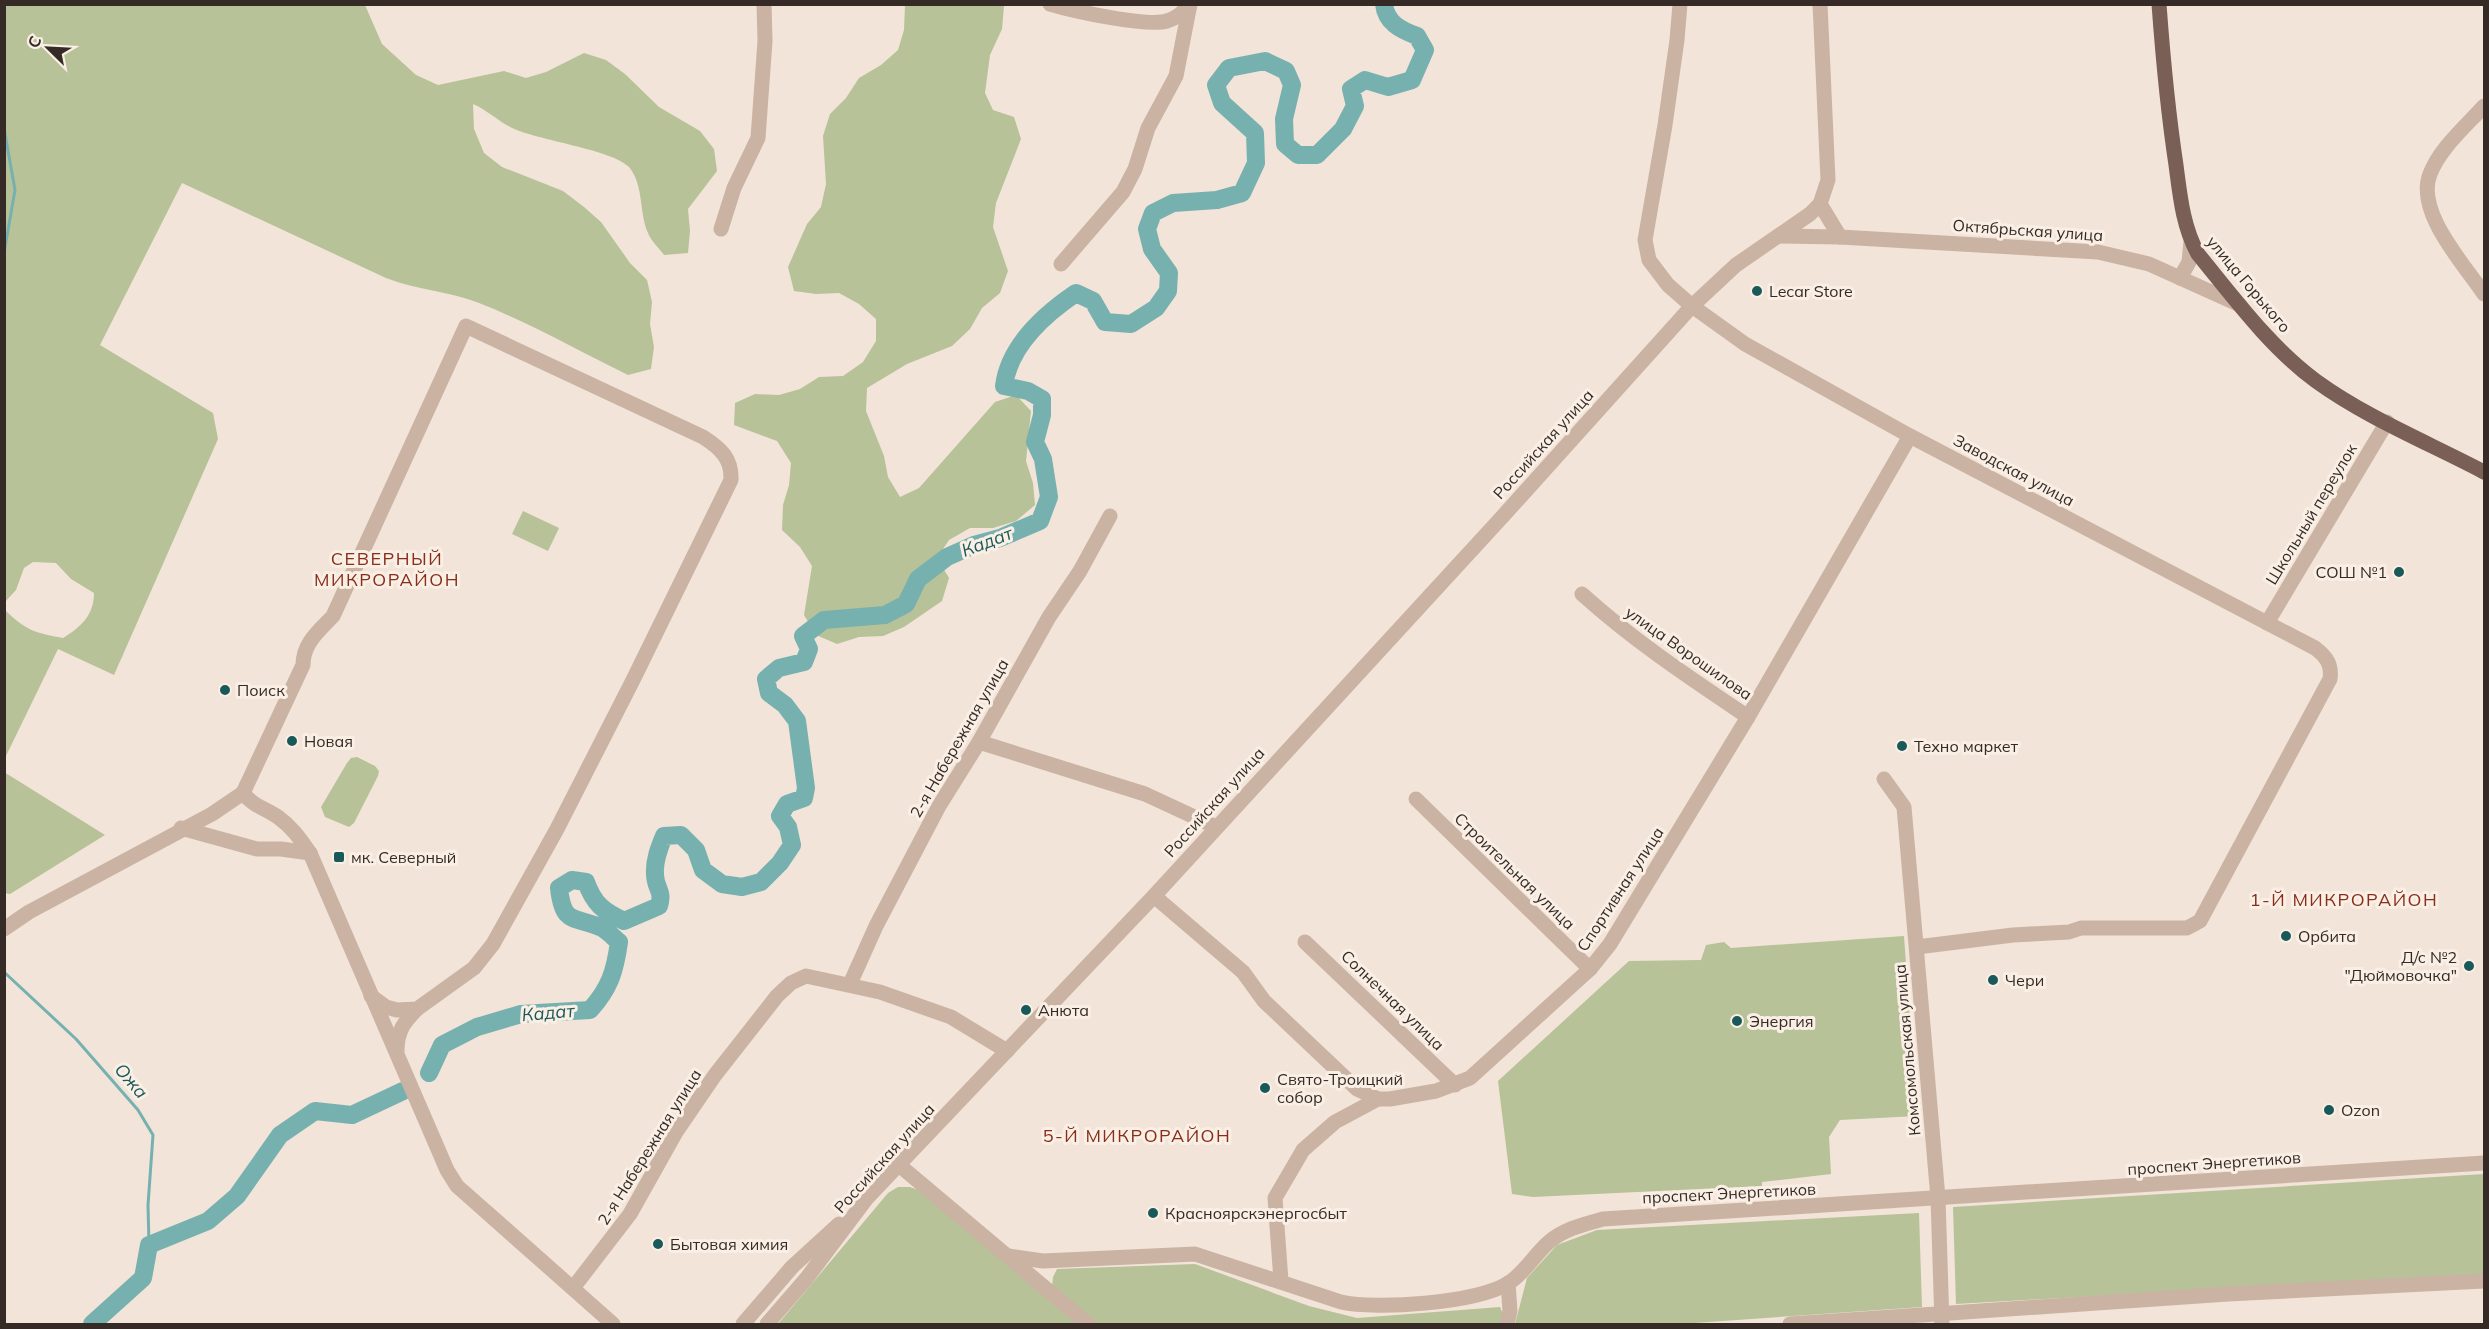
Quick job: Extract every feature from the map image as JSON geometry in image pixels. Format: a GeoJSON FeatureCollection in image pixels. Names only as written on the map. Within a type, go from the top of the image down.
{"type":"FeatureCollection","features":[{"type":"Feature","properties":{"kind":"main road","name":"улица Горького"},"geometry":{"type":"LineString","coordinates":[[2159,4],[2165,95],[2183,213],[2191,241],[2198,254],[2240,305],[2295,364],[2316,381],[2387,422],[2484,472]]}},
{"type":"Feature","properties":{"kind":"street"},"geometry":{"type":"LineString","coordinates":[[721,229],[734,188],[758,138],[765,41],[764,4]]}},
{"type":"Feature","properties":{"kind":"street"},"geometry":{"type":"LineString","coordinates":[[1050,4],[1073,10],[1155,23],[1177,17],[1190,5]]}},
{"type":"Feature","properties":{"kind":"street"},"geometry":{"type":"LineString","coordinates":[[1680,4],[1665,126],[1645,240],[1649,260],[1655,270],[1692,306]]}},
{"type":"Feature","properties":{"kind":"street"},"geometry":{"type":"LineString","coordinates":[[1820,4],[1828,180],[1820,204],[1840,237]]}},
{"type":"Feature","properties":{"kind":"street"},"geometry":{"type":"LineString","coordinates":[[1061,264],[1122,192],[1135,170],[1148,128],[1176,76],[1190,5]]}},
{"type":"Feature","properties":{"kind":"street"},"geometry":{"type":"LineString","coordinates":[[2484,106],[2437,160],[2429,174],[2426,191],[2434,221],[2484,294]]}},
{"type":"Feature","properties":{"kind":"street","name":"Российская улица"},"geometry":{"type":"LineString","coordinates":[[767,1324],[806,1279],[867,1198],[1154,896],[1215,826],[1503,516],[1692,306],[1736,265],[1810,214],[1820,204]]}},
{"type":"Feature","properties":{"kind":"street","name":"Октябрьская улица"},"geometry":{"type":"LineString","coordinates":[[1779,236],[1840,237],[2098,252],[2149,264],[2240,305]]}},
{"type":"Feature","properties":{"kind":"street"},"geometry":{"type":"LineString","coordinates":[[2180,278],[2188,262],[2191,241]]}},
{"type":"Feature","properties":{"kind":"street","name":"Заводская улица"},"geometry":{"type":"LineString","coordinates":[[1692,306],[1745,344],[1911,436],[2316,648],[2329,663],[2330,679],[2200,921],[2187,928],[2081,928],[2069,932],[2013,935],[1917,947]]}},
{"type":"Feature","properties":{"kind":"street"},"geometry":{"type":"LineString","coordinates":[[4,928],[181,828],[212,814],[243,793],[303,665],[303,653],[312,637],[333,616],[466,326],[702,437],[717,446],[728,458],[732,467],[731,480],[634,678],[513,911],[493,944],[474,968],[417,1009],[402,1023],[397,1039],[397,1051]]}},
{"type":"Feature","properties":{"kind":"street","name":"Школьный переулок"},"geometry":{"type":"LineString","coordinates":[[2267,623],[2387,422]]}},
{"type":"Feature","properties":{"kind":"street","name":"Спортивная улица"},"geometry":{"type":"LineString","coordinates":[[1378,1099],[1436,1091],[1455,1085],[1482,1069],[1590,969],[1610,944],[1748,717],[1911,436]]}},
{"type":"Feature","properties":{"kind":"street","name":"2-я Набережная улица"},"geometry":{"type":"LineString","coordinates":[[573,1288],[630,1215],[676,1132],[715,1075],[777,996],[791,983],[806,976],[850,984],[899,880],[939,806],[979,742],[1049,617],[1080,571],[1110,516]]}},
{"type":"Feature","properties":{"kind":"street","name":"улица Ворошилова"},"geometry":{"type":"LineString","coordinates":[[1582,594],[1653,653],[1748,717]]}},
{"type":"Feature","properties":{"kind":"street"},"geometry":{"type":"LineString","coordinates":[[979,742],[1145,794],[1215,826]]}},
{"type":"Feature","properties":{"kind":"street","name":"Комсомольская улица"},"geometry":{"type":"LineString","coordinates":[[1884,779],[1904,807],[1938,1198],[1941,1320]]}},
{"type":"Feature","properties":{"kind":"street"},"geometry":{"type":"LineString","coordinates":[[243,793],[250,802],[277,816],[294,829],[310,853],[447,1170],[457,1186],[613,1324]]}},
{"type":"Feature","properties":{"kind":"street","name":"Строительная улица"},"geometry":{"type":"LineString","coordinates":[[1416,798],[1590,969]]}},
{"type":"Feature","properties":{"kind":"street"},"geometry":{"type":"LineString","coordinates":[[181,828],[257,849],[281,849],[310,853]]}},
{"type":"Feature","properties":{"kind":"street"},"geometry":{"type":"LineString","coordinates":[[1154,896],[1243,972],[1264,1001],[1357,1089],[1378,1099]]}},
{"type":"Feature","properties":{"kind":"street","name":"Солнечная улица"},"geometry":{"type":"LineString","coordinates":[[1305,942],[1455,1085]]}},
{"type":"Feature","properties":{"kind":"street"},"geometry":{"type":"LineString","coordinates":[[850,984],[951,1017],[1007,1051]]}},
{"type":"Feature","properties":{"kind":"street"},"geometry":{"type":"LineString","coordinates":[[371,996],[386,1007],[397,1010],[417,1009]]}},
{"type":"Feature","properties":{"kind":"street"},"geometry":{"type":"LineString","coordinates":[[1281,1281],[1275,1198],[1303,1150],[1335,1122],[1378,1099]]}},
{"type":"Feature","properties":{"kind":"street","name":"проспект Энергетиков"},"geometry":{"type":"LineString","coordinates":[[1008,1256],[1043,1261],[1196,1254],[1357,1306],[1452,1300],[1480,1295],[1508,1283],[1551,1241],[1573,1228],[1603,1219],[2484,1163]]}},
{"type":"Feature","properties":{"kind":"street"},"geometry":{"type":"LineString","coordinates":[[900,1165],[1088,1324]]}},
{"type":"Feature","properties":{"kind":"street"},"geometry":{"type":"LineString","coordinates":[[743,1324],[792,1267],[867,1198]]}},
{"type":"Feature","properties":{"kind":"street"},"geometry":{"type":"LineString","coordinates":[[1048,1291],[1047,1275],[1056,1260]]}},
{"type":"Feature","properties":{"kind":"street"},"geometry":{"type":"LineString","coordinates":[[1790,1324],[1941,1320],[2240,1294],[2484,1281]]}},
{"type":"Feature","properties":{"kind":"street"},"geometry":{"type":"LineString","coordinates":[[1507,1324],[1510,1311],[1508,1283]]}},
{"type":"Feature","properties":{"kind":"green space"},"geometry":{"type":"Polygon","coordinates":[[[5,4],[365,5],[382,44],[416,75],[438,85],[504,71],[526,78],[546,72],[584,53],[606,60],[625,74],[659,107],[700,131],[714,149],[717,171],[688,209],[690,231],[688,253],[664,255],[648,233],[637,182],[629,167],[592,150],[512,128],[473,104],[474,129],[484,153],[502,167],[563,191],[584,207],[601,222],[630,263],[647,280],[652,302],[650,324],[654,347],[651,369],[628,375],[498,311],[468,299],[386,278],[182,183],[100,345],[213,413],[218,439],[114,675],[58,649],[5,758],[5,610],[31,630],[63,638],[85,620],[92,608],[94,593],[71,579],[56,563],[33,562],[24,568],[16,590],[5,602],[5,4]]]}},
{"type":"Feature","properties":{"kind":"green space"},"geometry":{"type":"Polygon","coordinates":[[[999,4],[1004,6],[1002,29],[990,55],[985,93],[993,110],[1014,117],[1021,139],[996,203],[993,227],[1008,271],[1000,293],[982,308],[970,329],[952,346],[907,364],[867,388],[866,411],[884,456],[888,477],[900,497],[919,488],[995,402],[1016,395],[1031,411],[1026,461],[1033,483],[1035,505],[1016,521],[993,528],[970,528],[949,540],[937,558],[949,578],[942,601],[904,627],[883,636],[859,637],[837,644],[816,635],[804,615],[812,566],[800,547],[782,530],[783,505],[789,485],[791,463],[777,441],[734,425],[735,403],[755,394],[779,395],[800,389],[819,377],[843,376],[863,362],[876,341],[876,319],[859,304],[839,293],[816,294],[794,291],[788,267],[807,224],[821,207],[826,184],[823,136],[830,114],[846,98],[859,78],[881,65],[898,50],[904,30],[905,5],[999,4]]]}},
{"type":"Feature","properties":{"kind":"green space"},"geometry":{"type":"Polygon","coordinates":[[[523,511],[559,528],[548,551],[512,534],[523,511]]]}},
{"type":"Feature","properties":{"kind":"green space"},"geometry":{"type":"Polygon","coordinates":[[[357,757],[375,766],[379,771],[354,823],[349,827],[325,817],[321,807],[347,763],[351,758],[357,757]]]}},
{"type":"Feature","properties":{"kind":"green space"},"geometry":{"type":"Polygon","coordinates":[[[4,772],[105,835],[10,894],[4,893],[4,772]]]}},
{"type":"Feature","properties":{"kind":"green space","name":"Энергия"},"geometry":{"type":"Polygon","coordinates":[[[1904,936],[1917,1116],[1840,1120],[1829,1137],[1831,1174],[1762,1182],[1762,1186],[1533,1197],[1512,1194],[1498,1081],[1629,961],[1701,960],[1706,945],[1724,942],[1731,948],[1904,936]]]}},
{"type":"Feature","properties":{"kind":"green space"},"geometry":{"type":"Polygon","coordinates":[[[2484,1174],[2484,1274],[1956,1304],[1953,1207],[2484,1174]]]}},
{"type":"Feature","properties":{"kind":"green space"},"geometry":{"type":"Polygon","coordinates":[[[898,1187],[910,1187],[921,1191],[1081,1324],[778,1324],[888,1193],[898,1187]]]}},
{"type":"Feature","properties":{"kind":"green space"},"geometry":{"type":"Polygon","coordinates":[[[1919,1213],[1922,1307],[1680,1324],[1515,1324],[1527,1278],[1557,1245],[1597,1230],[1919,1213]]]}},
{"type":"Feature","properties":{"kind":"green space"},"geometry":{"type":"Polygon","coordinates":[[[1195,1264],[1309,1306],[1357,1318],[1500,1307],[1503,1314],[1500,1324],[1093,1324],[1052,1288],[1053,1277],[1057,1269],[1195,1264]]]}},
{"type":"Feature","properties":{"kind":"waterway","name":"Кадат"},"geometry":{"type":"LineString","coordinates":[[429,1073],[442,1045],[477,1027],[521,1014],[590,1010],[597,1002],[610,979],[616,962],[619,942],[603,928],[570,917],[566,913],[559,888],[572,880],[586,882],[592,896],[600,906],[624,921],[659,906],[660,893],[655,879],[655,869],[664,836],[681,835],[696,850],[703,870],[722,884],[742,887],[761,882],[780,863],[792,845],[788,827],[780,816],[787,804],[804,798],[806,788],[797,721],[785,705],[769,693],[766,679],[779,668],[804,662],[809,649],[803,636],[824,620],[885,615],[906,604],[918,579],[947,557],[1040,521],[1049,497],[1043,459],[1035,442],[1042,415],[1042,399],[1028,391],[1004,386],[1007,371],[1021,345],[1041,321],[1076,293],[1093,301],[1105,322],[1131,324],[1156,308],[1168,291],[1169,273],[1152,249],[1147,229],[1153,213],[1173,203],[1217,200],[1242,193],[1256,163],[1255,133],[1222,103],[1216,85],[1229,68],[1265,61],[1286,71],[1292,85],[1284,119],[1285,144],[1298,155],[1317,155],[1343,129],[1355,106],[1351,89],[1365,80],[1388,87],[1412,80],[1425,50],[1417,36],[1391,21],[1384,4]]}},
{"type":"Feature","properties":{"kind":"waterway","name":"Ожа"},"geometry":{"type":"LineString","coordinates":[[4,128],[15,190],[4,253]]}},
{"type":"Feature","properties":{"kind":"waterway","name":"Ожа"},"geometry":{"type":"LineString","coordinates":[[4,972],[76,1039],[138,1110],[153,1135],[148,1205],[149,1245]]}},
{"type":"Feature","properties":{"kind":"waterway","name":"Кадат"},"geometry":{"type":"LineString","coordinates":[[92,1324],[143,1278],[149,1245],[208,1221],[237,1196],[280,1135],[315,1111],[352,1115],[403,1091]]}},
{"type":"Feature","properties":{"kind":"place","name":"Lecar Store"},"geometry":{"type":"Point","coordinates":[1757,291]}},
{"type":"Feature","properties":{"kind":"place","name":"СОШ №1"},"geometry":{"type":"Point","coordinates":[2399,572]}},
{"type":"Feature","properties":{"kind":"place","name":"Поиск"},"geometry":{"type":"Point","coordinates":[225,690]}},
{"type":"Feature","properties":{"kind":"place","name":"Новая"},"geometry":{"type":"Point","coordinates":[292,741]}},
{"type":"Feature","properties":{"kind":"place","name":"Техно маркет"},"geometry":{"type":"Point","coordinates":[1902,746]}},
{"type":"Feature","properties":{"kind":"place","name":"мк. Северный"},"geometry":{"type":"Point","coordinates":[339,857]}},
{"type":"Feature","properties":{"kind":"place","name":"Орбита"},"geometry":{"type":"Point","coordinates":[2286,936]}},
{"type":"Feature","properties":{"kind":"place","name":"Д/с №2 \"Дюймовочка\""},"geometry":{"type":"Point","coordinates":[2469,966]}},
{"type":"Feature","properties":{"kind":"place","name":"Чери"},"geometry":{"type":"Point","coordinates":[1993,980]}},
{"type":"Feature","properties":{"kind":"place","name":"Анюта"},"geometry":{"type":"Point","coordinates":[1026,1010]}},
{"type":"Feature","properties":{"kind":"place","name":"Энергия"},"geometry":{"type":"Point","coordinates":[1737,1021]}},
{"type":"Feature","properties":{"kind":"place","name":"Свято-Троицкий собор"},"geometry":{"type":"Point","coordinates":[1265,1088]}},
{"type":"Feature","properties":{"kind":"place","name":"Ozon"},"geometry":{"type":"Point","coordinates":[2329,1110]}},
{"type":"Feature","properties":{"kind":"place","name":"Красноярскэнергосбыт"},"geometry":{"type":"Point","coordinates":[1153,1213]}},
{"type":"Feature","properties":{"kind":"place","name":"Бытовая химия"},"geometry":{"type":"Point","coordinates":[658,1244]}},
{"type":"Feature","properties":{"kind":"district","name":"СЕВЕРНЫЙ МИКРОРАЙОН"},"geometry":{"type":"Point","coordinates":[387,569]}},
{"type":"Feature","properties":{"kind":"district","name":"1-Й МИКРОРАЙОН"},"geometry":{"type":"Point","coordinates":[2344,900]}},
{"type":"Feature","properties":{"kind":"district","name":"5-Й МИКРОРАЙОН"},"geometry":{"type":"Point","coordinates":[1137,1136]}}]}
